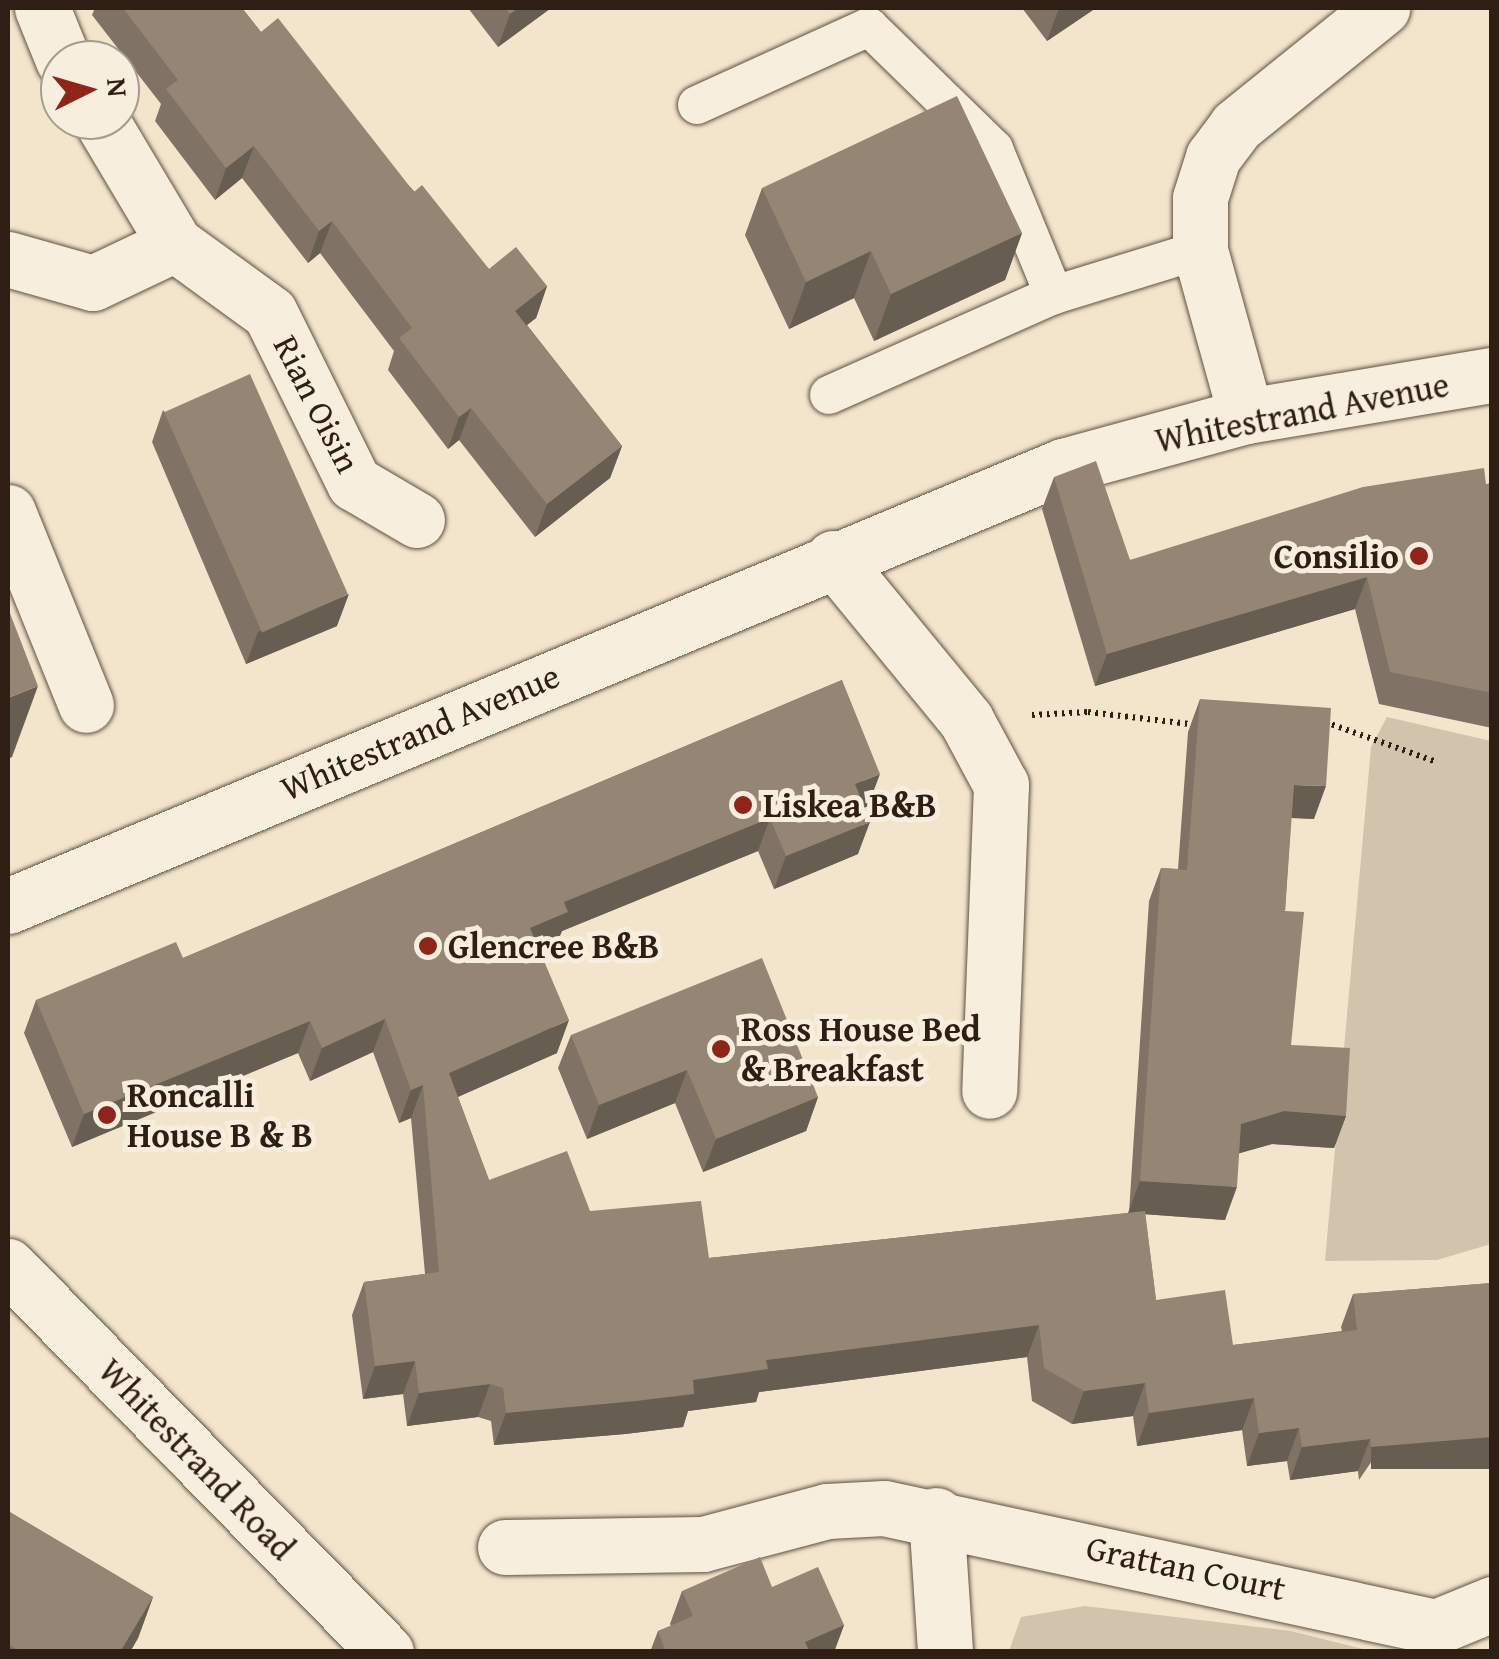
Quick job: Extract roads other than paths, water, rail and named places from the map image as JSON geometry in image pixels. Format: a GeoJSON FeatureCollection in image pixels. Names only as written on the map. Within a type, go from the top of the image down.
{"type":"FeatureCollection","features":[{"type":"Feature","properties":{"kind":"street"},"geometry":{"type":"LineString","coordinates":[[42,8],[55,40]]}},
{"type":"Feature","properties":{"kind":"street"},"geometry":{"type":"LineString","coordinates":[[1246,416],[1200,250],[1200,198],[1236,126],[1382,8]]}},
{"type":"Feature","properties":{"kind":"street","name":"Rian Oisin"},"geometry":{"type":"LineString","coordinates":[[114,140],[175,244],[270,313],[354,483],[418,520]]}},
{"type":"Feature","properties":{"kind":"street"},"geometry":{"type":"LineString","coordinates":[[8,259],[92,284],[175,244]]}},
{"type":"Feature","properties":{"kind":"street","name":"Whitestrand Avenue"},"geometry":{"type":"LineString","coordinates":[[8,906],[833,558],[1063,466],[1246,416],[1492,374]]}},
{"type":"Feature","properties":{"kind":"street"},"geometry":{"type":"LineString","coordinates":[[8,512],[86,705]]}},
{"type":"Feature","properties":{"kind":"street"},"geometry":{"type":"LineString","coordinates":[[833,558],[966,720],[995,764],[1005,822],[990,1091]]}},
{"type":"Feature","properties":{"kind":"street","name":"Whitestrand Road"},"geometry":{"type":"LineString","coordinates":[[8,1266],[386,1652]]}},
{"type":"Feature","properties":{"kind":"street","name":"Grattan Court"},"geometry":{"type":"LineString","coordinates":[[505,1547],[703,1544],[827,1511],[936,1516],[1434,1639],[1492,1604]]}},
{"type":"Feature","properties":{"kind":"street"},"geometry":{"type":"LineString","coordinates":[[936,1516],[945,1652]]}},
{"type":"Feature","properties":{"kind":"lane"},"geometry":{"type":"LineString","coordinates":[[698,105],[869,27],[994,150],[1054,295]]}},
{"type":"Feature","properties":{"kind":"lane"},"geometry":{"type":"LineString","coordinates":[[829,395],[1054,295],[1200,250]]}},
{"type":"Feature","properties":{"kind":"place","name":"Consilio"},"geometry":{"type":"Point","coordinates":[1419,556]}},
{"type":"Feature","properties":{"kind":"place","name":"Liskea B&B"},"geometry":{"type":"Point","coordinates":[743,805]}},
{"type":"Feature","properties":{"kind":"place","name":"Glencree B&B"},"geometry":{"type":"Point","coordinates":[428,946]}},
{"type":"Feature","properties":{"kind":"place","name":"Ross House Bed & Breakfast"},"geometry":{"type":"Point","coordinates":[721,1049]}},
{"type":"Feature","properties":{"kind":"place","name":"Roncalli House B & B"},"geometry":{"type":"Point","coordinates":[107,1115]}}]}
